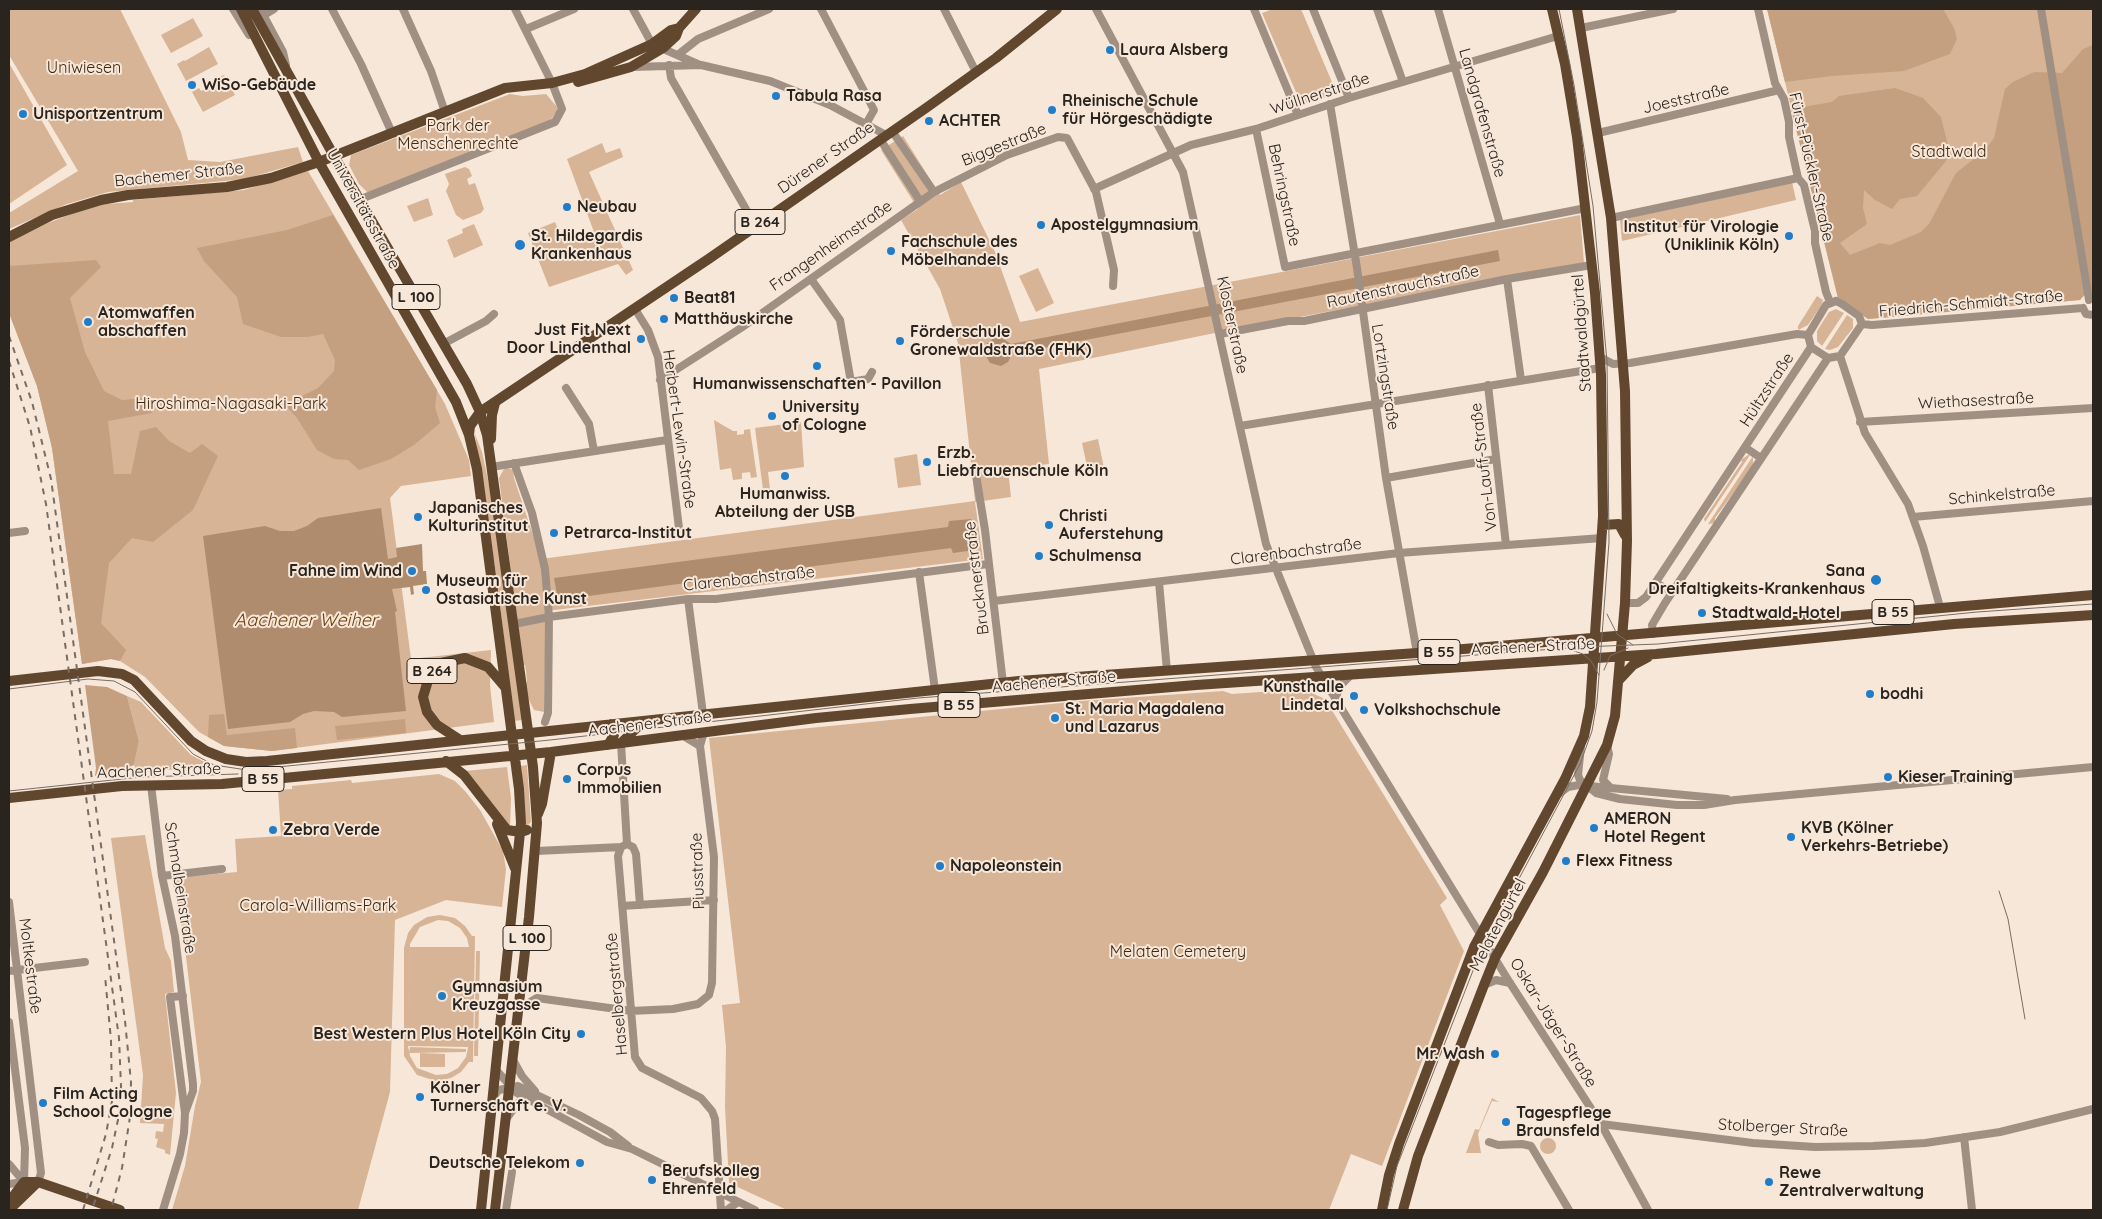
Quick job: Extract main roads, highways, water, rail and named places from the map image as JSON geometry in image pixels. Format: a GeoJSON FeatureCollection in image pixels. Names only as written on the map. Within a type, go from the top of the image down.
{"type":"FeatureCollection","features":[{"type":"Feature","properties":{"kind":"main road","name":"Universitätsstraße"},"geometry":{"type":"LineString","coordinates":[[241,9],[319,162],[456,402],[469,435],[477,469],[514,754]]}},
{"type":"Feature","properties":{"kind":"main road","name":"Universitätsstraße"},"geometry":{"type":"LineString","coordinates":[[252,9],[334,156],[361,199],[470,390],[480,412],[491,462],[531,753]]}},
{"type":"Feature","properties":{"kind":"main road","name":"Bachemer Straße"},"geometry":{"type":"LineString","coordinates":[[552,83],[564,85],[631,67],[663,48],[676,36],[679,28],[696,9]]}},
{"type":"Feature","properties":{"kind":"main road","name":"Dürener Straße"},"geometry":{"type":"LineString","coordinates":[[480,412],[634,310],[886,135],[976,72],[1056,9]]}},
{"type":"Feature","properties":{"kind":"main road","name":"Stadtwaldgürtel"},"geometry":{"type":"LineString","coordinates":[[1552,9],[1577,137],[1592,265],[1600,357],[1603,525],[1595,658]]}},
{"type":"Feature","properties":{"kind":"main road"},"geometry":{"type":"LineString","coordinates":[[1577,9],[1611,218],[1623,363],[1627,541],[1623,637],[1620,657]]}},
{"type":"Feature","properties":{"kind":"main road","name":"Bachemer Straße"},"geometry":{"type":"LineString","coordinates":[[9,237],[52,215],[101,200],[128,195],[236,186],[271,178],[319,162],[505,88],[552,83],[584,74],[652,44],[671,30],[679,28]]}},
{"type":"Feature","properties":{"kind":"main road"},"geometry":{"type":"LineString","coordinates":[[367,247],[377,250],[384,242]]}},
{"type":"Feature","properties":{"kind":"main road"},"geometry":{"type":"LineString","coordinates":[[456,402],[467,411],[480,412]]}},
{"type":"Feature","properties":{"kind":"main road"},"geometry":{"type":"LineString","coordinates":[[491,462],[492,415],[495,403]]}},
{"type":"Feature","properties":{"kind":"main road"},"geometry":{"type":"LineString","coordinates":[[469,435],[470,426],[480,412]]}},
{"type":"Feature","properties":{"kind":"main road"},"geometry":{"type":"LineString","coordinates":[[469,435],[476,430],[486,435]]}},
{"type":"Feature","properties":{"kind":"main road"},"geometry":{"type":"LineString","coordinates":[[1603,525],[1619,524],[1627,541]]}},
{"type":"Feature","properties":{"kind":"main road","name":"Aachener Straße"},"geometry":{"type":"LineString","coordinates":[[9,681],[107,671],[122,674],[134,680],[148,693],[190,741],[214,755],[246,762],[1003,683],[1417,654],[2093,595]]}},
{"type":"Feature","properties":{"kind":"main road"},"geometry":{"type":"LineString","coordinates":[[1977,622],[1975,615],[1983,604]]}},
{"type":"Feature","properties":{"kind":"main road"},"geometry":{"type":"LineString","coordinates":[[1922,609],[1926,619],[1924,628]]}},
{"type":"Feature","properties":{"kind":"main road","name":"Aachener Straße"},"geometry":{"type":"LineString","coordinates":[[9,798],[88,789],[222,784],[514,754],[551,752],[910,708],[1620,657],[1977,622],[2093,615]]}},
{"type":"Feature","properties":{"kind":"main road"},"geometry":{"type":"LineString","coordinates":[[1618,681],[1633,665],[1656,654]]}},
{"type":"Feature","properties":{"kind":"main road","name":"Melatengürtel"},"geometry":{"type":"LineString","coordinates":[[1403,1210],[1418,1156],[1484,985],[1496,958],[1543,872],[1607,745],[1613,724],[1620,657]]}},
{"type":"Feature","properties":{"kind":"main road","name":"B 264"},"geometry":{"type":"LineString","coordinates":[[460,740],[436,725],[427,712],[424,689],[430,674],[449,660],[465,658],[488,667],[505,687]]}},
{"type":"Feature","properties":{"kind":"main road","name":"Melatengürtel"},"geometry":{"type":"LineString","coordinates":[[1382,1210],[1389,1175],[1399,1144],[1481,934],[1556,796],[1581,744],[1590,707],[1595,658]]}},
{"type":"Feature","properties":{"kind":"main road"},"geometry":{"type":"LineString","coordinates":[[1302,679],[1311,672],[1313,660]]}},
{"type":"Feature","properties":{"kind":"main road"},"geometry":{"type":"LineString","coordinates":[[621,743],[645,720]]}},
{"type":"Feature","properties":{"kind":"main road"},"geometry":{"type":"LineString","coordinates":[[608,744],[614,735],[611,724]]}},
{"type":"Feature","properties":{"kind":"main road","name":"L 100"},"geometry":{"type":"LineString","coordinates":[[537,820],[542,804],[551,752]]}},
{"type":"Feature","properties":{"kind":"main road","name":"L 100"},"geometry":{"type":"LineString","coordinates":[[495,1210],[536,851],[537,820],[531,753]]}},
{"type":"Feature","properties":{"kind":"main road","name":"L 100"},"geometry":{"type":"LineString","coordinates":[[481,1210],[521,832],[519,789],[514,754]]}},
{"type":"Feature","properties":{"kind":"main road","name":"L 100"},"geometry":{"type":"LineString","coordinates":[[446,761],[464,775],[495,818],[507,830],[521,832]]}},
{"type":"Feature","properties":{"kind":"main road","name":"L 100"},"geometry":{"type":"LineString","coordinates":[[495,818],[512,856],[517,875]]}},
{"type":"Feature","properties":{"kind":"main road"},"geometry":{"type":"LineString","coordinates":[[521,832],[537,820]]}},
{"type":"Feature","properties":{"kind":"main road"},"geometry":{"type":"LineString","coordinates":[[9,1202],[24,1182],[38,1182],[120,1210]]}},
{"type":"Feature","properties":{"kind":"main road"},"geometry":{"type":"LineString","coordinates":[[9,1210],[38,1182]]}},
{"type":"Feature","properties":{"kind":"water"},"geometry":{"type":"Polygon","coordinates":[[[1498,250],[1500,261],[1012,354],[1008,362],[1001,366],[990,363],[984,353],[985,345],[994,338],[1002,338],[1011,344],[1498,250]]]}},
{"type":"Feature","properties":{"kind":"water","name":"Aachener Weiher"},"geometry":{"type":"Polygon","coordinates":[[[381,508],[388,559],[397,557],[396,548],[422,544],[423,571],[426,571],[427,584],[413,586],[414,594],[411,595],[410,587],[392,589],[397,611],[395,612],[406,711],[342,717],[334,712],[314,711],[303,714],[290,722],[228,729],[203,536],[265,526],[280,531],[294,531],[307,526],[318,518],[381,508]]]}},
{"type":"Feature","properties":{"kind":"water"},"geometry":{"type":"Polygon","coordinates":[[[971,519],[977,533],[978,542],[975,544],[975,550],[953,553],[951,548],[558,600],[554,578],[948,527],[949,521],[971,519]]]}},
{"type":"Feature","properties":{"kind":"tram line"},"geometry":{"type":"LineString","coordinates":[[1387,1210],[1397,1166],[1481,950],[1580,764],[1592,731],[1597,702],[1609,542],[1607,362],[1593,206],[1574,85],[1559,9]]}},
{"type":"Feature","properties":{"kind":"tram line"},"geometry":{"type":"LineString","coordinates":[[9,689],[88,679],[114,681],[135,692],[193,754],[214,765],[247,770],[550,740],[918,698],[1580,647],[1658,644],[1977,612],[2093,604]]}},
{"type":"Feature","properties":{"kind":"tram line"},"geometry":{"type":"LineString","coordinates":[[1607,614],[1617,634],[1633,645]]}},
{"type":"Feature","properties":{"kind":"tram line"},"geometry":{"type":"LineString","coordinates":[[1604,670],[1610,656],[1628,648]]}},
{"type":"Feature","properties":{"kind":"tram line"},"geometry":{"type":"LineString","coordinates":[[1571,650],[1583,654],[1591,661],[1599,675]]}},
{"type":"Feature","properties":{"kind":"tram line"},"geometry":{"type":"LineString","coordinates":[[9,791],[141,777],[238,774]]}},
{"type":"Feature","properties":{"kind":"tram line"},"geometry":{"type":"LineString","coordinates":[[1999,891],[2008,919],[2025,1019]]}},
{"type":"Feature","properties":{"kind":"railway"},"geometry":{"type":"LineString","coordinates":[[9,336],[32,402],[51,479],[125,1021],[131,1082],[130,1117],[122,1168],[111,1210]]}},
{"type":"Feature","properties":{"kind":"railway"},"geometry":{"type":"LineString","coordinates":[[9,361],[30,427],[46,504],[119,1038],[121,1086],[119,1115],[112,1148],[92,1210]]}},
{"type":"Feature","properties":{"kind":"railway"},"geometry":{"type":"LineString","coordinates":[[83,1210],[106,1134],[112,1101],[111,1040],[105,976]]}},
{"type":"Feature","properties":{"kind":"place","name":"Laura Alsberg"},"geometry":{"type":"Point","coordinates":[1110,50]}},
{"type":"Feature","properties":{"kind":"place","name":"WiSo-Gebäude"},"geometry":{"type":"Point","coordinates":[192,85]}},
{"type":"Feature","properties":{"kind":"place","name":"Tabula Rasa"},"geometry":{"type":"Point","coordinates":[776,96]}},
{"type":"Feature","properties":{"kind":"place","name":"Rheinische Schule für Hörgeschädigte"},"geometry":{"type":"Point","coordinates":[1052,110]}},
{"type":"Feature","properties":{"kind":"place","name":"Unisportzentrum"},"geometry":{"type":"Point","coordinates":[23,114]}},
{"type":"Feature","properties":{"kind":"place","name":"ACHTER"},"geometry":{"type":"Point","coordinates":[929,121]}},
{"type":"Feature","properties":{"kind":"place","name":"Neubau"},"geometry":{"type":"Point","coordinates":[567,207]}},
{"type":"Feature","properties":{"kind":"place","name":"Apostelgymnasium"},"geometry":{"type":"Point","coordinates":[1041,225]}},
{"type":"Feature","properties":{"kind":"place","name":"Institut für Virologie (Uniklinik Köln)"},"geometry":{"type":"Point","coordinates":[1789,236]}},
{"type":"Feature","properties":{"kind":"place","name":"St. Hildegardis Krankenhaus"},"geometry":{"type":"Point","coordinates":[520,245]}},
{"type":"Feature","properties":{"kind":"place","name":"Fachschule des Möbelhandels"},"geometry":{"type":"Point","coordinates":[891,251]}},
{"type":"Feature","properties":{"kind":"place","name":"Beat81"},"geometry":{"type":"Point","coordinates":[674,298]}},
{"type":"Feature","properties":{"kind":"place","name":"Matthäuskirche"},"geometry":{"type":"Point","coordinates":[664,319]}},
{"type":"Feature","properties":{"kind":"place","name":"Atomwaffen abschaffen"},"geometry":{"type":"Point","coordinates":[88,322]}},
{"type":"Feature","properties":{"kind":"place","name":"Just Fit Next Door Lindenthal"},"geometry":{"type":"Point","coordinates":[641,339]}},
{"type":"Feature","properties":{"kind":"place","name":"Förderschule Gronewaldstraße (FHK)"},"geometry":{"type":"Point","coordinates":[900,341]}},
{"type":"Feature","properties":{"kind":"place","name":"Humanwissenschaften - Pavillon"},"geometry":{"type":"Point","coordinates":[817,366]}},
{"type":"Feature","properties":{"kind":"place","name":"University of Cologne"},"geometry":{"type":"Point","coordinates":[772,416]}},
{"type":"Feature","properties":{"kind":"place","name":"Erzb. Liebfrauenschule Köln"},"geometry":{"type":"Point","coordinates":[927,462]}},
{"type":"Feature","properties":{"kind":"place","name":"Humanwiss. Abteilung der USB"},"geometry":{"type":"Point","coordinates":[785,476]}},
{"type":"Feature","properties":{"kind":"place","name":"Japanisches Kulturinstitut"},"geometry":{"type":"Point","coordinates":[418,517]}},
{"type":"Feature","properties":{"kind":"place","name":"Christi Auferstehung"},"geometry":{"type":"Point","coordinates":[1049,525]}},
{"type":"Feature","properties":{"kind":"place","name":"Petrarca-Institut"},"geometry":{"type":"Point","coordinates":[554,533]}},
{"type":"Feature","properties":{"kind":"place","name":"Schulmensa"},"geometry":{"type":"Point","coordinates":[1039,556]}},
{"type":"Feature","properties":{"kind":"place","name":"Fahne im Wind"},"geometry":{"type":"Point","coordinates":[412,571]}},
{"type":"Feature","properties":{"kind":"place","name":"Sana Dreifaltigkeits-Krankenhaus"},"geometry":{"type":"Point","coordinates":[1876,580]}},
{"type":"Feature","properties":{"kind":"place","name":"Museum für Ostasiatische Kunst"},"geometry":{"type":"Point","coordinates":[426,590]}},
{"type":"Feature","properties":{"kind":"place","name":"Stadtwald-Hotel"},"geometry":{"type":"Point","coordinates":[1702,613]}},
{"type":"Feature","properties":{"kind":"place","name":"bodhi"},"geometry":{"type":"Point","coordinates":[1870,694]}},
{"type":"Feature","properties":{"kind":"place","name":"Kunsthalle Lindetal"},"geometry":{"type":"Point","coordinates":[1354,696]}},
{"type":"Feature","properties":{"kind":"place","name":"Volkshochschule"},"geometry":{"type":"Point","coordinates":[1364,710]}},
{"type":"Feature","properties":{"kind":"place","name":"St. Maria Magdalena und Lazarus"},"geometry":{"type":"Point","coordinates":[1055,718]}},
{"type":"Feature","properties":{"kind":"place","name":"Kieser Training"},"geometry":{"type":"Point","coordinates":[1888,777]}},
{"type":"Feature","properties":{"kind":"place","name":"Corpus Immobilien"},"geometry":{"type":"Point","coordinates":[567,779]}},
{"type":"Feature","properties":{"kind":"place","name":"AMERON Hotel Regent"},"geometry":{"type":"Point","coordinates":[1594,828]}},
{"type":"Feature","properties":{"kind":"place","name":"Zebra Verde"},"geometry":{"type":"Point","coordinates":[273,830]}},
{"type":"Feature","properties":{"kind":"place","name":"KVB (Kölner Verkehrs-Betriebe)"},"geometry":{"type":"Point","coordinates":[1791,837]}},
{"type":"Feature","properties":{"kind":"place","name":"Flexx Fitness"},"geometry":{"type":"Point","coordinates":[1566,861]}},
{"type":"Feature","properties":{"kind":"place","name":"Napoleonstein"},"geometry":{"type":"Point","coordinates":[940,866]}},
{"type":"Feature","properties":{"kind":"place","name":"Gymnasium Kreuzgasse"},"geometry":{"type":"Point","coordinates":[442,996]}},
{"type":"Feature","properties":{"kind":"place","name":"Best Western Plus Hotel Köln City"},"geometry":{"type":"Point","coordinates":[581,1034]}},
{"type":"Feature","properties":{"kind":"place","name":"Mr. Wash"},"geometry":{"type":"Point","coordinates":[1495,1054]}},
{"type":"Feature","properties":{"kind":"place","name":"Kölner Turnerschaft e. V."},"geometry":{"type":"Point","coordinates":[420,1097]}},
{"type":"Feature","properties":{"kind":"place","name":"Film Acting School Cologne"},"geometry":{"type":"Point","coordinates":[43,1103]}},
{"type":"Feature","properties":{"kind":"place","name":"Tagespflege Braunsfeld"},"geometry":{"type":"Point","coordinates":[1506,1122]}},
{"type":"Feature","properties":{"kind":"place","name":"Deutsche Telekom"},"geometry":{"type":"Point","coordinates":[580,1163]}},
{"type":"Feature","properties":{"kind":"place","name":"Berufskolleg Ehrenfeld"},"geometry":{"type":"Point","coordinates":[652,1180]}},
{"type":"Feature","properties":{"kind":"place","name":"Rewe Zentralverwaltung"},"geometry":{"type":"Point","coordinates":[1769,1182]}},
{"type":"Feature","properties":{"kind":"park label","name":"Uniwiesen"},"geometry":{"type":"Point","coordinates":[84,68]}},
{"type":"Feature","properties":{"kind":"park label","name":"Park der Menschenrechte"},"geometry":{"type":"Point","coordinates":[458,135]}},
{"type":"Feature","properties":{"kind":"park label","name":"Stadtwald"},"geometry":{"type":"Point","coordinates":[1949,152]}},
{"type":"Feature","properties":{"kind":"park label","name":"Hiroshima-Nagasaki-Park"},"geometry":{"type":"Point","coordinates":[231,404]}},
{"type":"Feature","properties":{"kind":"park label","name":"Carola-Williams-Park"},"geometry":{"type":"Point","coordinates":[318,906]}},
{"type":"Feature","properties":{"kind":"park label","name":"Melaten Cemetery"},"geometry":{"type":"Point","coordinates":[1178,952]}}]}
